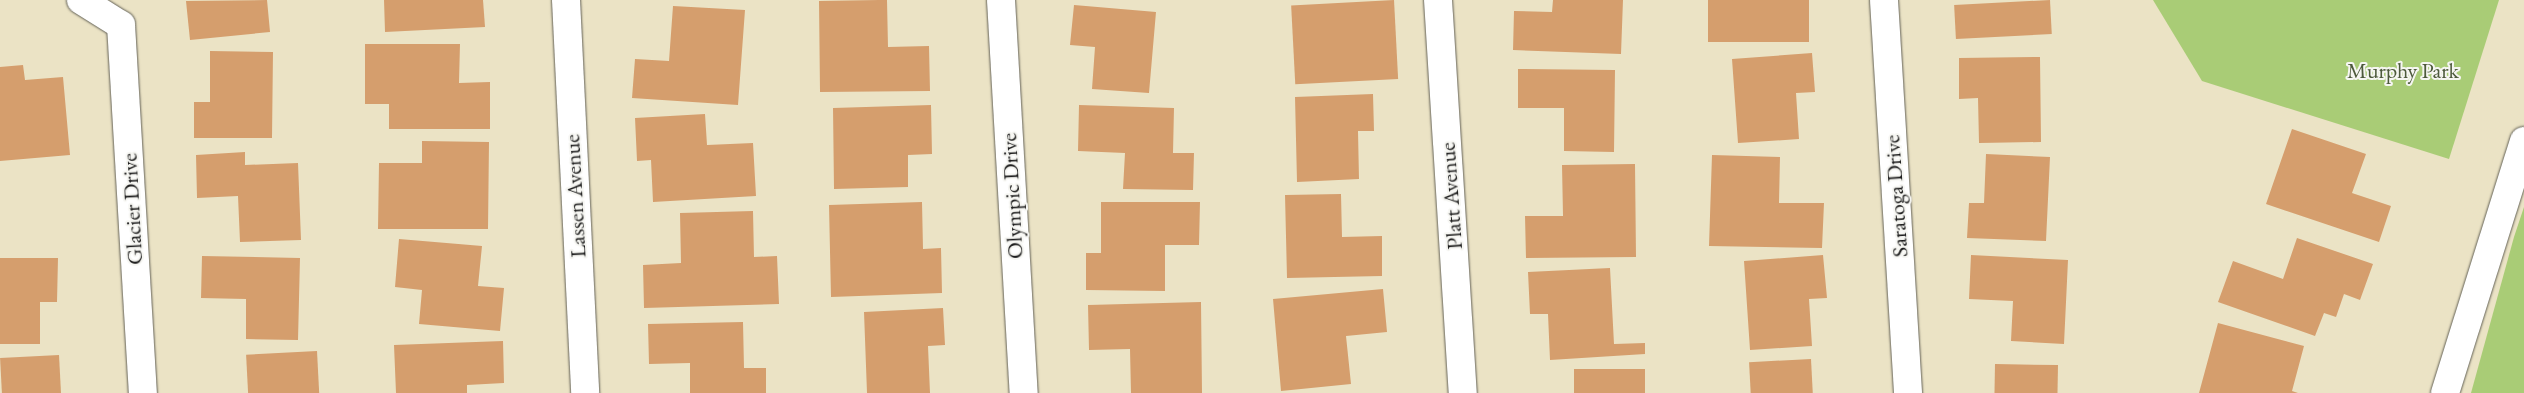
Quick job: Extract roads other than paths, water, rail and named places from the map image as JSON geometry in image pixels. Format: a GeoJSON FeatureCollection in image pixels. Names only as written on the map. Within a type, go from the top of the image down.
{"type":"FeatureCollection","features":[{"type":"Feature","properties":{"kind":"street","name":"Glacier Drive"},"geometry":{"type":"LineString","coordinates":[[81,0],[121,25],[143,393]]}},
{"type":"Feature","properties":{"kind":"street","name":"Lassen Avenue"},"geometry":{"type":"LineString","coordinates":[[566,0],[585,393]]}},
{"type":"Feature","properties":{"kind":"street","name":"Olympic Drive"},"geometry":{"type":"LineString","coordinates":[[1001,0],[1024,393]]}},
{"type":"Feature","properties":{"kind":"street","name":"Platt Avenue"},"geometry":{"type":"LineString","coordinates":[[1438,0],[1463,393]]}},
{"type":"Feature","properties":{"kind":"street","name":"Saratoga Drive"},"geometry":{"type":"LineString","coordinates":[[1884,0],[1908,393]]}},
{"type":"Feature","properties":{"kind":"street"},"geometry":{"type":"LineString","coordinates":[[2445,393],[2524,141]]}},
{"type":"Feature","properties":{"kind":"park label","name":"Murphy Park"},"geometry":{"type":"Point","coordinates":[2403,71]}}]}
